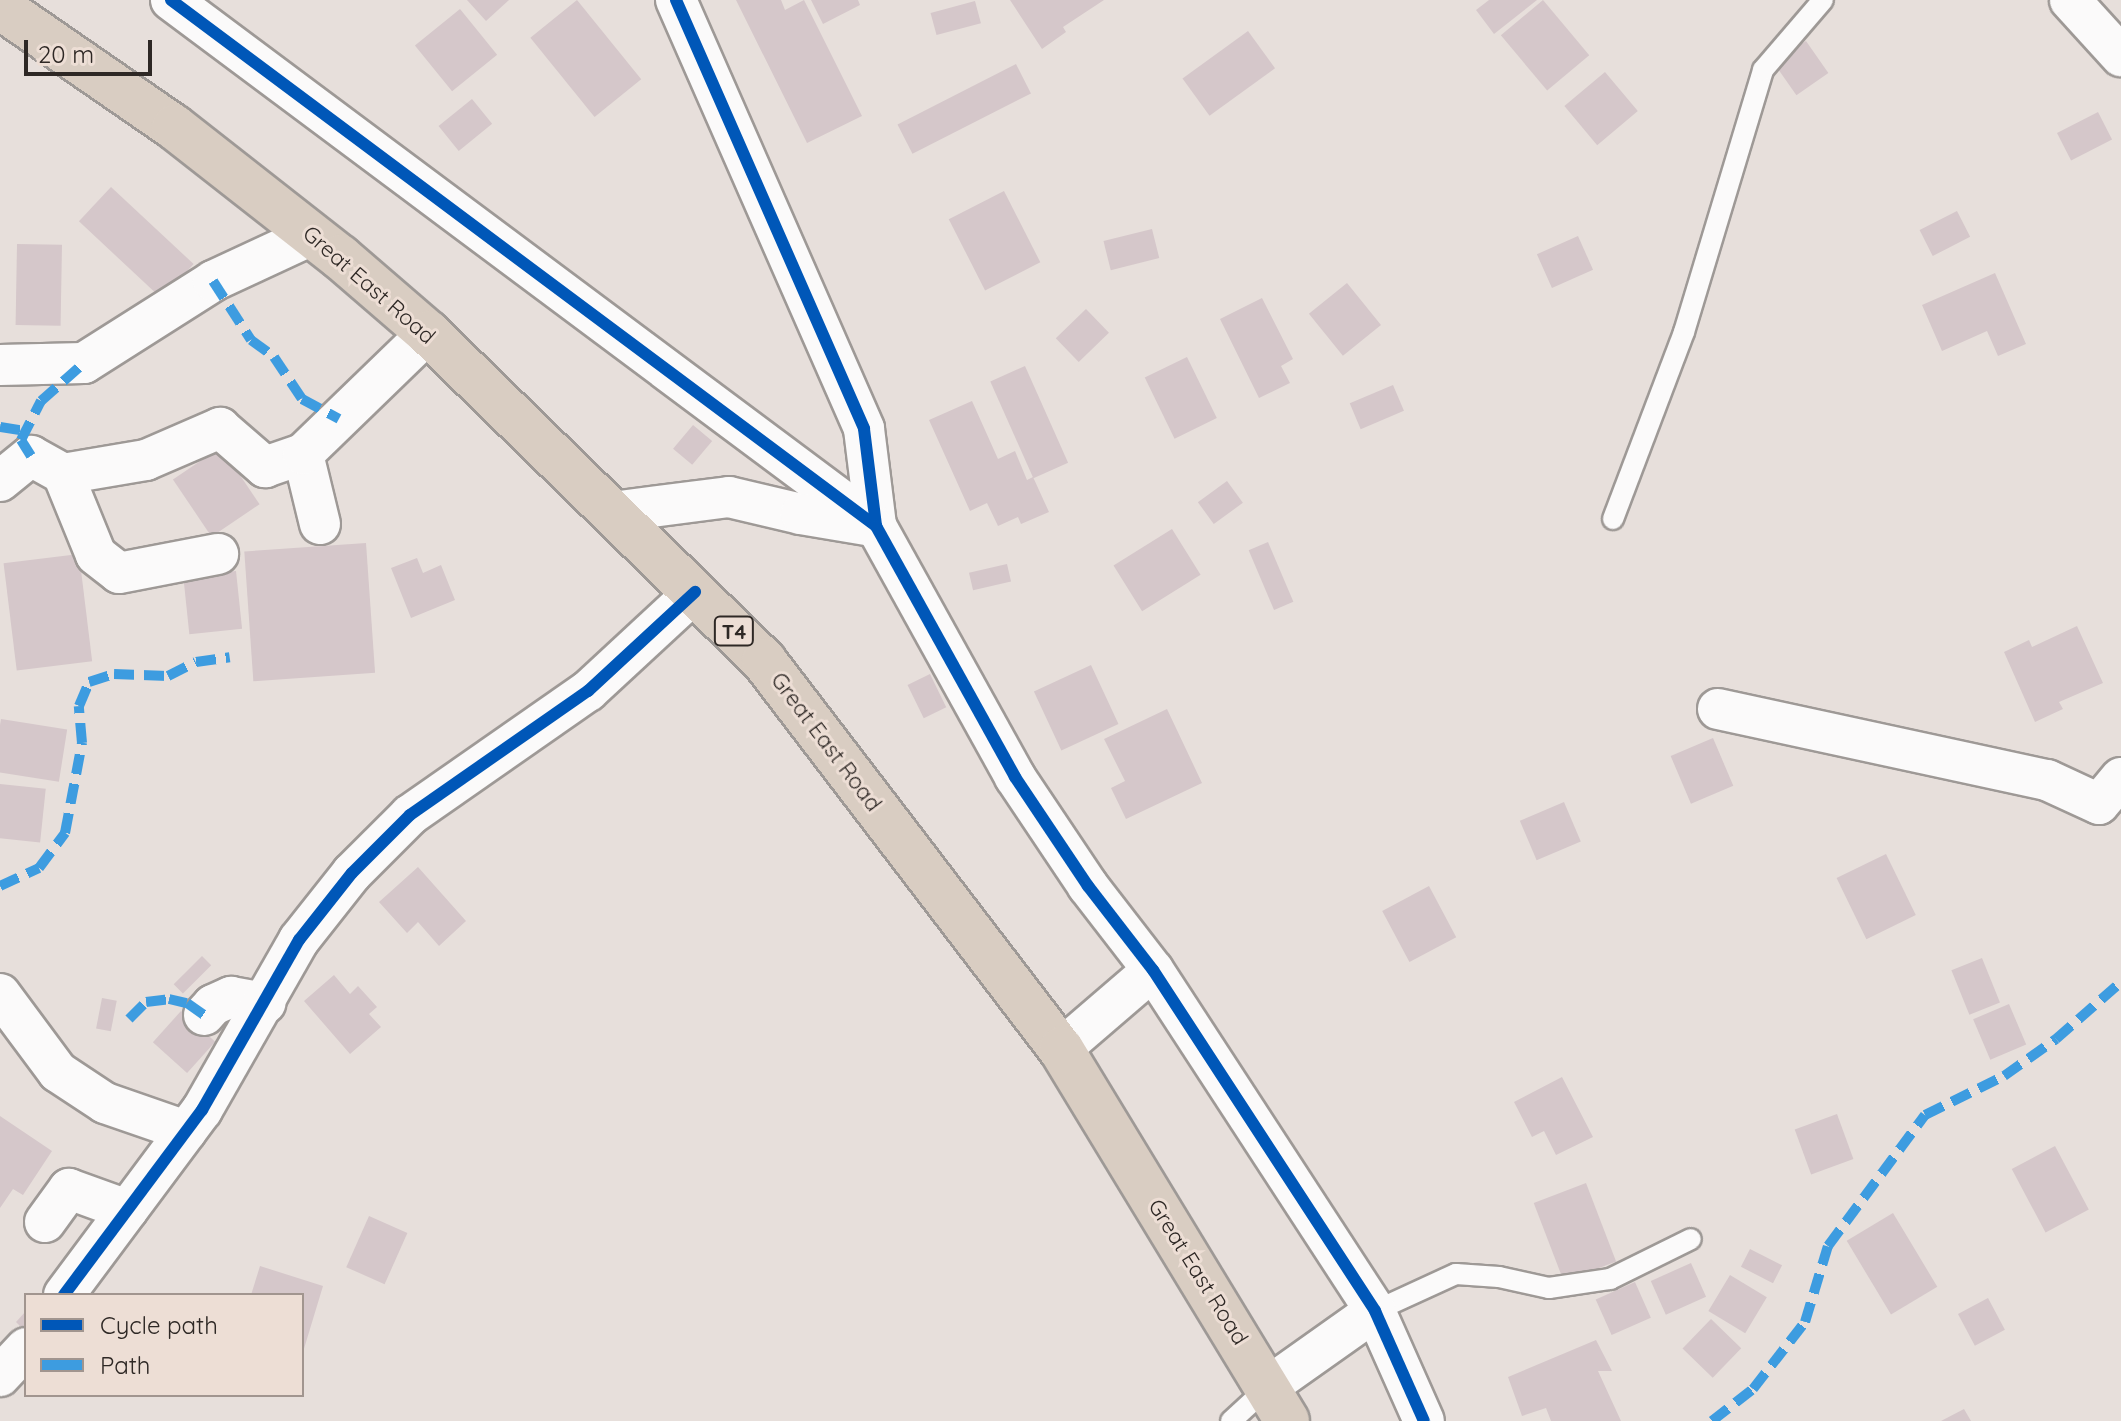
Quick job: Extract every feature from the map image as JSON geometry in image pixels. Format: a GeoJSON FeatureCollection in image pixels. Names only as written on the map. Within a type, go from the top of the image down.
{"type":"FeatureCollection","features":[{"type":"Feature","properties":{"kind":"highway","name":"Great East Road"},"geometry":{"type":"LineString","coordinates":[[0,7],[174,127],[312,235],[428,333],[764,661],[1061,1049],[1278,1404]]}},
{"type":"Feature","properties":{"kind":"street"},"geometry":{"type":"LineString","coordinates":[[171,0],[876,526]]}},
{"type":"Feature","properties":{"kind":"street"},"geometry":{"type":"LineString","coordinates":[[676,0],[864,429],[876,526],[1015,777],[1088,886],[1153,970],[1375,1311],[1424,1421]]}},
{"type":"Feature","properties":{"kind":"street"},"geometry":{"type":"LineString","coordinates":[[2070,0],[2121,56]]}},
{"type":"Feature","properties":{"kind":"street"},"geometry":{"type":"LineString","coordinates":[[0,365],[84,363],[213,281],[312,235]]}},
{"type":"Feature","properties":{"kind":"street"},"geometry":{"type":"LineString","coordinates":[[63,474],[146,460],[220,428],[265,467],[303,454],[428,333]]}},
{"type":"Feature","properties":{"kind":"street"},"geometry":{"type":"LineString","coordinates":[[303,454],[320,524]]}},
{"type":"Feature","properties":{"kind":"street"},"geometry":{"type":"LineString","coordinates":[[0,481],[31,456],[63,474],[96,555],[119,573],[218,554]]}},
{"type":"Feature","properties":{"kind":"street"},"geometry":{"type":"LineString","coordinates":[[612,512],[729,497],[801,514],[876,526]]}},
{"type":"Feature","properties":{"kind":"street"},"geometry":{"type":"LineString","coordinates":[[65,1293],[202,1110],[299,940],[352,873],[410,815],[588,691],[695,592]]}},
{"type":"Feature","properties":{"kind":"street"},"geometry":{"type":"LineString","coordinates":[[1718,709],[2047,780],[2099,804],[2121,778]]}},
{"type":"Feature","properties":{"kind":"street"},"geometry":{"type":"LineString","coordinates":[[1061,1049],[1153,970]]}},
{"type":"Feature","properties":{"kind":"street"},"geometry":{"type":"LineString","coordinates":[[0,994],[58,1072],[105,1103],[186,1131]]}},
{"type":"Feature","properties":{"kind":"street"},"geometry":{"type":"LineString","coordinates":[[204,1015],[213,1005],[231,997],[265,1003]]}},
{"type":"Feature","properties":{"kind":"street"},"geometry":{"type":"LineString","coordinates":[[45,1222],[69,1189],[127,1210]]}},
{"type":"Feature","properties":{"kind":"street"},"geometry":{"type":"LineString","coordinates":[[1278,1404],[1375,1311]]}},
{"type":"Feature","properties":{"kind":"street"},"geometry":{"type":"LineString","coordinates":[[0,1376],[24,1350]]}},
{"type":"Feature","properties":{"kind":"lane"},"geometry":{"type":"LineString","coordinates":[[1613,519],[1684,332],[1763,70],[1823,0]]}},
{"type":"Feature","properties":{"kind":"lane"},"geometry":{"type":"LineString","coordinates":[[1375,1311],[1456,1274],[1499,1277],[1549,1288],[1610,1279],[1691,1239]]}},
{"type":"Feature","properties":{"kind":"lane"},"geometry":{"type":"LineString","coordinates":[[1231,1421],[1278,1404]]}},
{"type":"Feature","properties":{"kind":"building"},"geometry":{"type":"Polygon","coordinates":[[[467,0],[509,0],[486,21],[467,0]]]}},
{"type":"Feature","properties":{"kind":"building"},"geometry":{"type":"Polygon","coordinates":[[[577,0],[641,79],[595,117],[530,38],[577,0]]]}},
{"type":"Feature","properties":{"kind":"building"},"geometry":{"type":"Polygon","coordinates":[[[736,0],[781,0],[785,10],[804,0],[862,116],[807,143],[736,0]]]}},
{"type":"Feature","properties":{"kind":"building"},"geometry":{"type":"Polygon","coordinates":[[[811,0],[858,0],[860,5],[823,24],[811,0]]]}},
{"type":"Feature","properties":{"kind":"building"},"geometry":{"type":"Polygon","coordinates":[[[1010,0],[1104,0],[1063,27],[1066,32],[1042,49],[1010,0]]]}},
{"type":"Feature","properties":{"kind":"building"},"geometry":{"type":"Polygon","coordinates":[[[1489,0],[1537,0],[1494,34],[1476,10],[1489,0]]]}},
{"type":"Feature","properties":{"kind":"building"},"geometry":{"type":"Polygon","coordinates":[[[1543,0],[1589,55],[1547,91],[1501,35],[1543,0]]]}},
{"type":"Feature","properties":{"kind":"building"},"geometry":{"type":"Polygon","coordinates":[[[975,1],[981,23],[937,35],[931,13],[975,1]]]}},
{"type":"Feature","properties":{"kind":"building"},"geometry":{"type":"Polygon","coordinates":[[[460,9],[497,55],[452,91],[415,46],[460,9]]]}},
{"type":"Feature","properties":{"kind":"building"},"geometry":{"type":"Polygon","coordinates":[[[1248,31],[1275,68],[1210,116],[1182,79],[1248,31]]]}},
{"type":"Feature","properties":{"kind":"building"},"geometry":{"type":"Polygon","coordinates":[[[1806,41],[1828,73],[1796,95],[1774,63],[1806,41]]]}},
{"type":"Feature","properties":{"kind":"building"},"geometry":{"type":"Polygon","coordinates":[[[1016,64],[1031,93],[912,154],[897,124],[1016,64]]]}},
{"type":"Feature","properties":{"kind":"building"},"geometry":{"type":"Polygon","coordinates":[[[1605,72],[1638,111],[1597,145],[1564,106],[1605,72]]]}},
{"type":"Feature","properties":{"kind":"building"},"geometry":{"type":"Polygon","coordinates":[[[472,99],[492,124],[459,151],[439,126],[472,99]]]}},
{"type":"Feature","properties":{"kind":"building"},"geometry":{"type":"Polygon","coordinates":[[[2098,112],[2112,140],[2071,161],[2057,133],[2098,112]]]}},
{"type":"Feature","properties":{"kind":"building"},"geometry":{"type":"Polygon","coordinates":[[[111,187],[194,264],[162,298],[79,221],[111,187]]]}},
{"type":"Feature","properties":{"kind":"building"},"geometry":{"type":"Polygon","coordinates":[[[1004,191],[1040,262],[985,290],[949,219],[1004,191]]]}},
{"type":"Feature","properties":{"kind":"building"},"geometry":{"type":"Polygon","coordinates":[[[1957,211],[1970,237],[1933,256],[1920,230],[1957,211]]]}},
{"type":"Feature","properties":{"kind":"building"},"geometry":{"type":"Polygon","coordinates":[[[1152,229],[1159,258],[1111,270],[1103,241],[1152,229]]]}},
{"type":"Feature","properties":{"kind":"building"},"geometry":{"type":"Polygon","coordinates":[[[1578,236],[1593,270],[1552,288],[1537,254],[1578,236]]]}},
{"type":"Feature","properties":{"kind":"building"},"geometry":{"type":"Polygon","coordinates":[[[17,244],[62,245],[61,326],[16,325],[17,244]]]}},
{"type":"Feature","properties":{"kind":"building"},"geometry":{"type":"Polygon","coordinates":[[[1995,273],[2026,344],[1998,356],[1987,331],[1942,351],[1922,305],[1995,273]]]}},
{"type":"Feature","properties":{"kind":"building"},"geometry":{"type":"Polygon","coordinates":[[[1347,283],[1381,325],[1343,356],[1309,314],[1347,283]]]}},
{"type":"Feature","properties":{"kind":"building"},"geometry":{"type":"Polygon","coordinates":[[[1262,298],[1293,359],[1281,366],[1290,383],[1259,398],[1220,319],[1262,298]]]}},
{"type":"Feature","properties":{"kind":"building"},"geometry":{"type":"Polygon","coordinates":[[[1086,309],[1109,333],[1079,362],[1056,338],[1086,309]]]}},
{"type":"Feature","properties":{"kind":"building"},"geometry":{"type":"Polygon","coordinates":[[[1187,357],[1217,418],[1175,439],[1145,378],[1187,357]]]}},
{"type":"Feature","properties":{"kind":"building"},"geometry":{"type":"Polygon","coordinates":[[[1025,366],[1068,463],[1033,478],[990,381],[1025,366]]]}},
{"type":"Feature","properties":{"kind":"building"},"geometry":{"type":"Polygon","coordinates":[[[1393,385],[1404,411],[1361,429],[1350,403],[1393,385]]]}},
{"type":"Feature","properties":{"kind":"building"},"geometry":{"type":"Polygon","coordinates":[[[972,401],[998,459],[1015,451],[1027,480],[1033,477],[1049,512],[1021,524],[1018,517],[998,526],[987,503],[970,511],[929,420],[972,401]]]}},
{"type":"Feature","properties":{"kind":"building"},"geometry":{"type":"Polygon","coordinates":[[[693,425],[712,441],[692,465],[673,449],[693,425]]]}},
{"type":"Feature","properties":{"kind":"building"},"geometry":{"type":"Polygon","coordinates":[[[221,447],[260,504],[212,537],[173,479],[221,447]]]}},
{"type":"Feature","properties":{"kind":"building"},"geometry":{"type":"Polygon","coordinates":[[[1227,481],[1243,503],[1214,524],[1198,502],[1227,481]]]}},
{"type":"Feature","properties":{"kind":"building"},"geometry":{"type":"Polygon","coordinates":[[[1172,529],[1201,575],[1142,611],[1113,566],[1172,529]]]}},
{"type":"Feature","properties":{"kind":"building"},"geometry":{"type":"Polygon","coordinates":[[[1268,542],[1293,602],[1274,610],[1249,550],[1268,542]]]}},
{"type":"Feature","properties":{"kind":"building"},"geometry":{"type":"Polygon","coordinates":[[[366,543],[375,673],[253,681],[244,552],[366,543]]]}},
{"type":"Feature","properties":{"kind":"building"},"geometry":{"type":"Polygon","coordinates":[[[79,554],[92,661],[17,670],[4,563],[79,554]]]}},
{"type":"Feature","properties":{"kind":"building"},"geometry":{"type":"Polygon","coordinates":[[[417,558],[423,573],[441,565],[455,600],[411,618],[391,568],[417,558]]]}},
{"type":"Feature","properties":{"kind":"building"},"geometry":{"type":"Polygon","coordinates":[[[1007,564],[1011,582],[973,590],[969,573],[1007,564]]]}},
{"type":"Feature","properties":{"kind":"building"},"geometry":{"type":"Polygon","coordinates":[[[236,571],[242,629],[189,634],[183,577],[236,571]]]}},
{"type":"Feature","properties":{"kind":"building"},"geometry":{"type":"Polygon","coordinates":[[[2077,626],[2103,683],[2059,702],[2063,709],[2035,722],[2004,652],[2029,640],[2032,647],[2077,626]]]}},
{"type":"Feature","properties":{"kind":"building"},"geometry":{"type":"Polygon","coordinates":[[[1091,665],[1118,724],[1061,751],[1034,692],[1091,665]]]}},
{"type":"Feature","properties":{"kind":"building"},"geometry":{"type":"Polygon","coordinates":[[[930,674],[946,707],[924,718],[908,685],[930,674]]]}},
{"type":"Feature","properties":{"kind":"building"},"geometry":{"type":"Polygon","coordinates":[[[1167,709],[1202,783],[1126,819],[1111,788],[1125,781],[1104,739],[1167,709]]]}},
{"type":"Feature","properties":{"kind":"building"},"geometry":{"type":"Polygon","coordinates":[[[1,719],[67,729],[59,782],[0,773],[1,719]]]}},
{"type":"Feature","properties":{"kind":"building"},"geometry":{"type":"Polygon","coordinates":[[[1713,738],[1733,786],[1691,804],[1671,756],[1713,738]]]}},
{"type":"Feature","properties":{"kind":"building"},"geometry":{"type":"Polygon","coordinates":[[[0,784],[46,789],[40,843],[0,838],[0,784]]]}},
{"type":"Feature","properties":{"kind":"building"},"geometry":{"type":"Polygon","coordinates":[[[1564,802],[1581,842],[1537,860],[1520,821],[1564,802]]]}},
{"type":"Feature","properties":{"kind":"building"},"geometry":{"type":"Polygon","coordinates":[[[1886,854],[1916,915],[1866,939],[1837,878],[1886,854]]]}},
{"type":"Feature","properties":{"kind":"building"},"geometry":{"type":"Polygon","coordinates":[[[418,867],[466,921],[439,946],[418,922],[407,933],[379,902],[418,867]]]}},
{"type":"Feature","properties":{"kind":"building"},"geometry":{"type":"Polygon","coordinates":[[[1429,886],[1456,937],[1409,962],[1382,911],[1429,886]]]}},
{"type":"Feature","properties":{"kind":"building"},"geometry":{"type":"Polygon","coordinates":[[[202,956],[211,965],[183,993],[174,984],[202,956]]]}},
{"type":"Feature","properties":{"kind":"building"},"geometry":{"type":"Polygon","coordinates":[[[1982,958],[2000,1003],[1969,1015],[1951,970],[1982,958]]]}},
{"type":"Feature","properties":{"kind":"building"},"geometry":{"type":"Polygon","coordinates":[[[334,975],[350,994],[358,986],[377,1007],[369,1014],[381,1027],[350,1054],[304,1001],[334,975]]]}},
{"type":"Feature","properties":{"kind":"building"},"geometry":{"type":"Polygon","coordinates":[[[102,998],[117,1001],[111,1031],[96,1028],[102,998]]]}},
{"type":"Feature","properties":{"kind":"building"},"geometry":{"type":"Polygon","coordinates":[[[2009,1004],[2026,1045],[1990,1060],[1973,1019],[2009,1004]]]}},
{"type":"Feature","properties":{"kind":"building"},"geometry":{"type":"Polygon","coordinates":[[[181,1011],[215,1042],[187,1073],[153,1042],[181,1011]]]}},
{"type":"Feature","properties":{"kind":"building"},"geometry":{"type":"Polygon","coordinates":[[[1562,1077],[1593,1137],[1556,1155],[1544,1131],[1532,1137],[1514,1102],[1562,1077]]]}},
{"type":"Feature","properties":{"kind":"building"},"geometry":{"type":"Polygon","coordinates":[[[1837,1114],[1853,1159],[1811,1174],[1795,1129],[1837,1114]]]}},
{"type":"Feature","properties":{"kind":"building"},"geometry":{"type":"Polygon","coordinates":[[[0,1116],[52,1151],[23,1195],[13,1189],[0,1208],[0,1116]]]}},
{"type":"Feature","properties":{"kind":"building"},"geometry":{"type":"Polygon","coordinates":[[[2055,1146],[2089,1210],[2046,1233],[2012,1169],[2055,1146]]]}},
{"type":"Feature","properties":{"kind":"building"},"geometry":{"type":"Polygon","coordinates":[[[1586,1183],[1616,1261],[1564,1281],[1534,1203],[1586,1183]]]}},
{"type":"Feature","properties":{"kind":"building"},"geometry":{"type":"Polygon","coordinates":[[[1893,1213],[1937,1287],[1891,1315],[1847,1241],[1893,1213]]]}},
{"type":"Feature","properties":{"kind":"building"},"geometry":{"type":"Polygon","coordinates":[[[369,1216],[407,1233],[385,1284],[346,1267],[369,1216]]]}},
{"type":"Feature","properties":{"kind":"building"},"geometry":{"type":"Polygon","coordinates":[[[1750,1249],[1782,1265],[1773,1283],[1741,1267],[1750,1249]]]}},
{"type":"Feature","properties":{"kind":"building"},"geometry":{"type":"Polygon","coordinates":[[[1691,1263],[1706,1297],[1666,1315],[1651,1281],[1691,1263]]]}},
{"type":"Feature","properties":{"kind":"building"},"geometry":{"type":"Polygon","coordinates":[[[260,1266],[323,1286],[304,1349],[304,1293],[252,1293],[260,1266]]]}},
{"type":"Feature","properties":{"kind":"building"},"geometry":{"type":"Polygon","coordinates":[[[1730,1275],[1767,1297],[1745,1333],[1708,1311],[1730,1275]]]}},
{"type":"Feature","properties":{"kind":"building"},"geometry":{"type":"Polygon","coordinates":[[[1635,1282],[1651,1318],[1612,1335],[1596,1299],[1635,1282]]]}},
{"type":"Feature","properties":{"kind":"building"},"geometry":{"type":"Polygon","coordinates":[[[1988,1298],[2005,1330],[1975,1346],[1958,1314],[1988,1298]]]}},
{"type":"Feature","properties":{"kind":"building"},"geometry":{"type":"Polygon","coordinates":[[[24,1313],[24,1330],[16,1322],[24,1313]]]}},
{"type":"Feature","properties":{"kind":"building"},"geometry":{"type":"Polygon","coordinates":[[[1711,1319],[1741,1348],[1713,1378],[1683,1348],[1711,1319]]]}},
{"type":"Feature","properties":{"kind":"building"},"geometry":{"type":"Polygon","coordinates":[[[1596,1340],[1612,1371],[1598,1371],[1621,1421],[1551,1421],[1546,1408],[1522,1416],[1508,1377],[1596,1340]]]}},
{"type":"Feature","properties":{"kind":"building"},"geometry":{"type":"Polygon","coordinates":[[[1964,1409],[1971,1421],[1941,1421],[1964,1409]]]}},
{"type":"Feature","properties":{"kind":"marked path"},"geometry":{"type":"LineString","coordinates":[[213,281],[251,340],[274,357],[302,399],[339,419]]}},
{"type":"Feature","properties":{"kind":"marked path"},"geometry":{"type":"LineString","coordinates":[[31,456],[21,440],[41,401],[84,363]]}},
{"type":"Feature","properties":{"kind":"marked path"},"geometry":{"type":"LineString","coordinates":[[0,427],[25,431]]}},
{"type":"Feature","properties":{"kind":"marked path"},"geometry":{"type":"LineString","coordinates":[[0,886],[39,868],[65,833],[82,743],[79,706],[89,682],[114,674],[168,676],[196,662],[230,657]]}},
{"type":"Feature","properties":{"kind":"marked path"},"geometry":{"type":"LineString","coordinates":[[1712,1421],[1753,1389],[1805,1322],[1828,1246],[1925,1115],[2004,1076],[2056,1039],[2121,982]]}},
{"type":"Feature","properties":{"kind":"marked path"},"geometry":{"type":"LineString","coordinates":[[129,1019],[146,1002],[169,999],[187,1003],[204,1015]]}},
{"type":"Feature","properties":{"kind":"cycle path"},"geometry":{"type":"LineString","coordinates":[[171,0],[876,526]]}},
{"type":"Feature","properties":{"kind":"cycle path"},"geometry":{"type":"LineString","coordinates":[[676,0],[864,429],[876,526],[1015,777],[1088,886],[1153,970],[1375,1311],[1424,1421]]}},
{"type":"Feature","properties":{"kind":"cycle path"},"geometry":{"type":"LineString","coordinates":[[65,1293],[202,1110],[299,940],[352,873],[410,815],[588,691],[695,592]]}}]}
